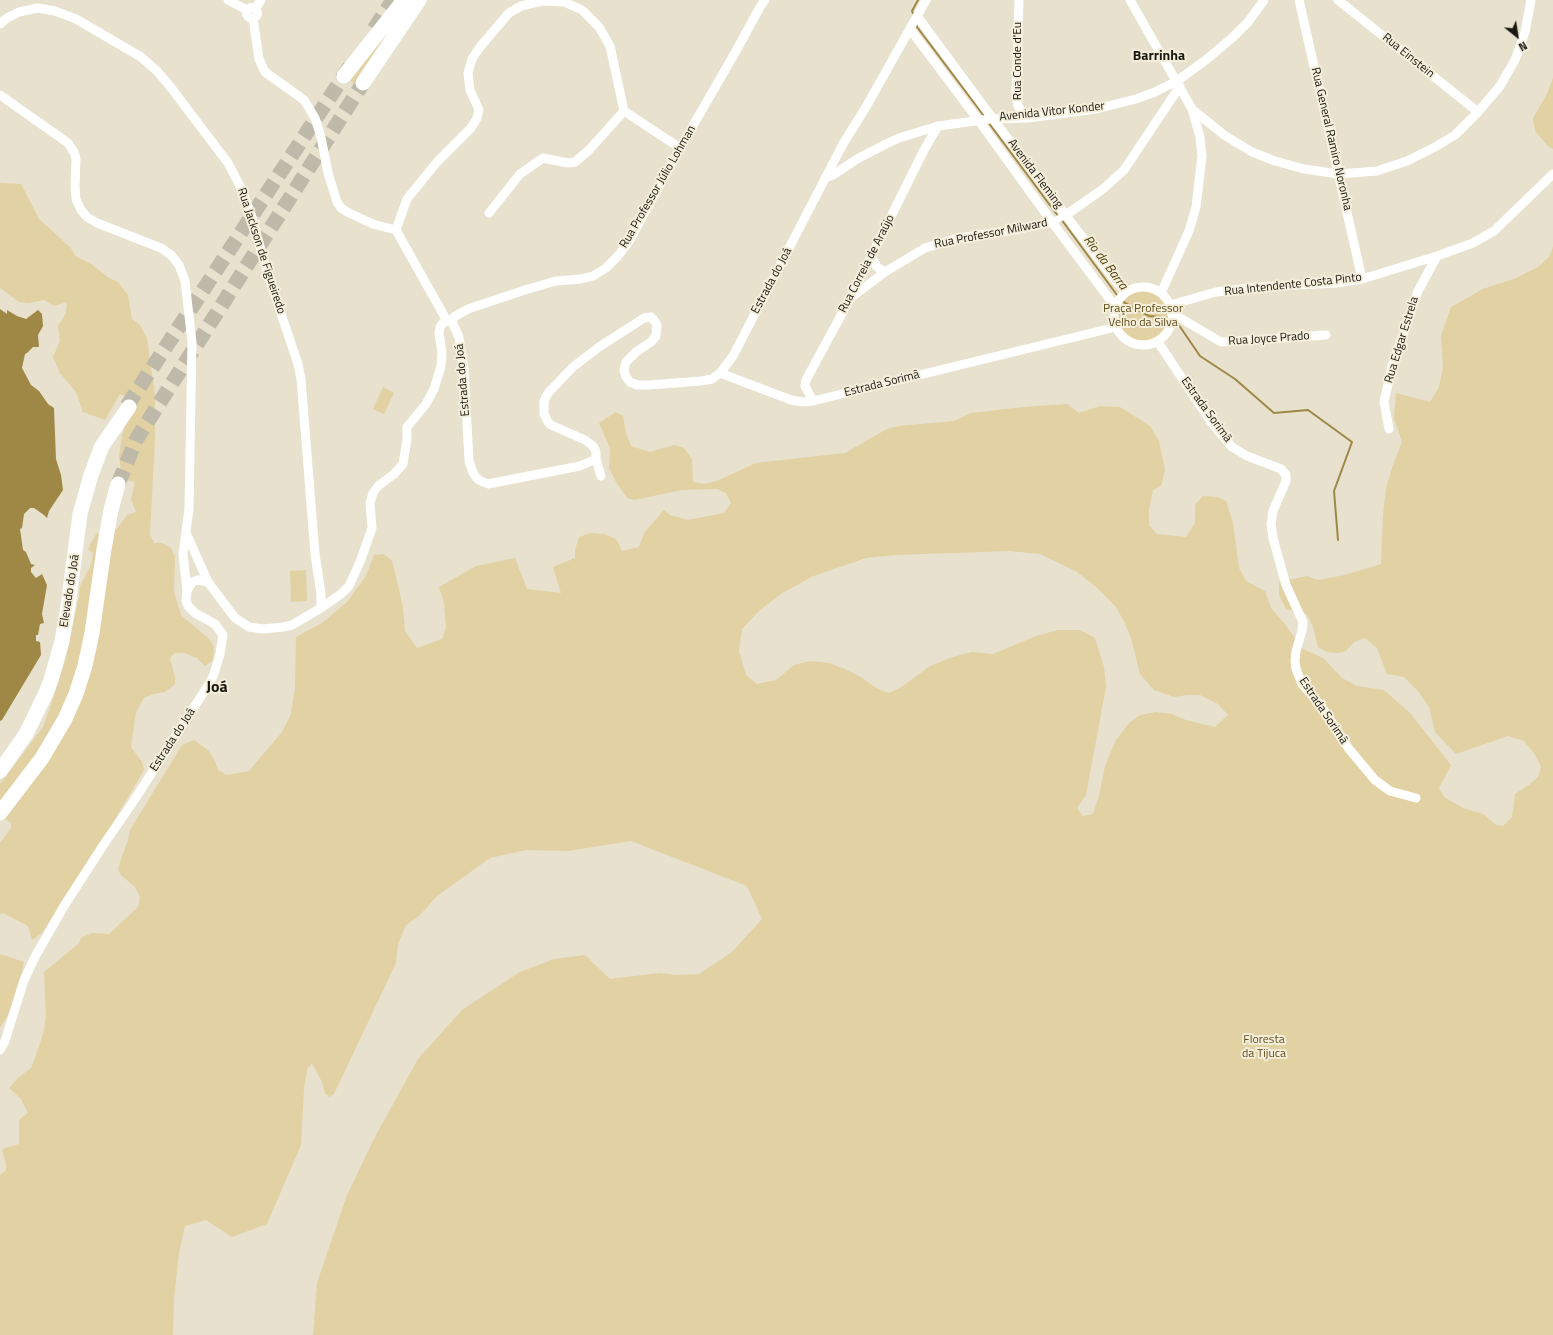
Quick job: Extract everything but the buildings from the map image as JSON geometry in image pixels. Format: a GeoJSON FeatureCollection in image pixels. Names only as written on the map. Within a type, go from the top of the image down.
{"type":"FeatureCollection","features":[{"type":"Feature","properties":{"kind":"highway"},"geometry":{"type":"LineString","coordinates":[[344,76],[404,0]]}},
{"type":"Feature","properties":{"kind":"highway"},"geometry":{"type":"LineString","coordinates":[[363,83],[419,0]]}},
{"type":"Feature","properties":{"kind":"highway","name":"Elevado do Joá"},"geometry":{"type":"LineString","coordinates":[[0,771],[26,734],[52,680],[62,641],[68,606],[80,514],[91,476],[102,446],[128,407]]}},
{"type":"Feature","properties":{"kind":"highway"},"geometry":{"type":"LineString","coordinates":[[0,813],[42,758],[65,719],[76,694],[85,666],[92,633],[104,549],[111,510],[118,484]]}},
{"type":"Feature","properties":{"kind":"street"},"geometry":{"type":"LineString","coordinates":[[228,0],[251,9]]}},
{"type":"Feature","properties":{"kind":"street"},"geometry":{"type":"LineString","coordinates":[[261,0],[247,15],[253,18],[259,59],[265,72],[304,100],[315,118],[321,137],[328,173],[337,202],[341,208],[349,213],[373,224],[396,230],[450,321]]}},
{"type":"Feature","properties":{"kind":"street","name":"Rua Professor Júlio Lohman"},"geometry":{"type":"LineString","coordinates":[[450,321],[468,309],[556,281],[581,279],[593,276],[606,268],[618,257],[628,243],[680,148],[765,0]]}},
{"type":"Feature","properties":{"kind":"street","name":"Estrada do Joá"},"geometry":{"type":"LineString","coordinates":[[208,582],[235,618],[244,624],[255,628],[269,629],[292,625],[321,608],[350,586],[372,528],[370,503],[373,493],[378,486],[394,474],[403,464],[407,427],[426,404],[438,378],[442,353],[439,333],[440,327],[443,323],[450,321],[459,337],[464,369],[469,461],[473,473],[483,483],[492,483],[580,466],[596,459],[596,452],[593,446],[585,440],[551,425],[548,422],[544,414],[544,406],[548,393],[573,367],[599,347],[644,318],[651,318],[657,325],[656,336],[651,342],[636,352],[626,362],[624,370],[626,377],[630,382],[638,385],[650,385],[701,381],[712,379],[720,373],[733,356],[843,144],[866,107],[926,0]]}},
{"type":"Feature","properties":{"kind":"street","name":"Rua Conde d'Eu"},"geometry":{"type":"LineString","coordinates":[[1019,0],[1016,96],[1018,106],[1028,118]]}},
{"type":"Feature","properties":{"kind":"street"},"geometry":{"type":"LineString","coordinates":[[1130,0],[1192,109],[1200,137],[1202,156],[1198,196],[1189,231],[1161,293]]}},
{"type":"Feature","properties":{"kind":"street","name":"Avenida Vitor Konder"},"geometry":{"type":"LineString","coordinates":[[825,178],[833,175],[857,159],[899,138],[938,126],[1096,110],[1136,100],[1179,84],[1232,38],[1248,22],[1264,0]]}},
{"type":"Feature","properties":{"kind":"street","name":"Rua General Ramiro Noronha"},"geometry":{"type":"LineString","coordinates":[[1299,0],[1362,279]]}},
{"type":"Feature","properties":{"kind":"street","name":"Rua Einstein"},"geometry":{"type":"LineString","coordinates":[[1338,0],[1478,112]]}},
{"type":"Feature","properties":{"kind":"street"},"geometry":{"type":"LineString","coordinates":[[1192,109],[1224,135],[1252,152],[1275,161],[1304,169],[1339,174],[1377,171],[1421,155],[1455,134],[1478,112],[1500,86],[1514,60],[1525,32],[1531,0]]}},
{"type":"Feature","properties":{"kind":"street"},"geometry":{"type":"LineString","coordinates":[[396,230],[407,199],[437,162],[471,128],[477,118],[479,110],[470,90],[468,73],[472,59],[480,46],[509,13],[521,6],[542,1],[564,2],[582,10],[599,27],[610,46],[624,111],[680,148]]}},
{"type":"Feature","properties":{"kind":"street","name":"Rua Jackson de Figueiredo"},"geometry":{"type":"LineString","coordinates":[[0,24],[18,12],[38,8],[55,11],[76,19],[141,57],[157,71],[169,85],[228,162],[242,190],[251,214],[268,275],[298,364],[301,379],[315,554],[321,594],[321,608]]}},
{"type":"Feature","properties":{"kind":"street","name":"Avenida Fleming"},"geometry":{"type":"LineString","coordinates":[[917,17],[986,120],[1059,218],[1125,293]]}},
{"type":"Feature","properties":{"kind":"street","name":"Avenida Fleming"},"geometry":{"type":"LineString","coordinates":[[911,28],[986,120],[1059,218],[1117,304]]}},
{"type":"Feature","properties":{"kind":"street","name":"Rua Professor Milward"},"geometry":{"type":"LineString","coordinates":[[851,297],[885,272],[920,250],[940,243],[1032,227],[1059,218],[1104,189],[1124,170],[1179,84]]}},
{"type":"Feature","properties":{"kind":"street"},"geometry":{"type":"LineString","coordinates":[[0,95],[68,143],[74,152],[76,159],[76,199],[81,210],[87,217],[97,223],[161,248],[180,265],[185,282],[192,342],[191,442],[187,535],[183,554],[187,591]]}},
{"type":"Feature","properties":{"kind":"street"},"geometry":{"type":"LineString","coordinates":[[489,213],[520,174],[543,158],[568,163],[575,162],[590,150],[624,111]]}},
{"type":"Feature","properties":{"kind":"street","name":"Rua Correia de Araújo"},"geometry":{"type":"LineString","coordinates":[[813,401],[805,386],[806,380],[872,256],[922,152],[938,126]]}},
{"type":"Feature","properties":{"kind":"street"},"geometry":{"type":"LineString","coordinates":[[843,144],[844,155],[849,159],[857,159]]}},
{"type":"Feature","properties":{"kind":"street","name":"Rua Intendente Costa Pinto"},"geometry":{"type":"LineString","coordinates":[[1171,313],[1216,292],[1337,283],[1362,279],[1437,256],[1473,243],[1494,231],[1553,174]]}},
{"type":"Feature","properties":{"kind":"street"},"geometry":{"type":"LineString","coordinates":[[872,256],[877,266],[885,272]]}},
{"type":"Feature","properties":{"kind":"street","name":"Rua Edgar Estrela"},"geometry":{"type":"LineString","coordinates":[[1389,429],[1384,402],[1392,366],[1418,291],[1437,256]]}},
{"type":"Feature","properties":{"kind":"street"},"geometry":{"type":"LineString","coordinates":[[1140,287],[1154,289],[1161,293],[1171,313],[1167,333],[1158,342],[1148,345],[1138,345],[1128,342],[1121,335],[1116,326],[1114,312],[1117,304],[1125,293],[1140,287]]}},
{"type":"Feature","properties":{"kind":"street","name":"Rua Joyce Prado"},"geometry":{"type":"LineString","coordinates":[[1171,313],[1221,342],[1326,335]]}},
{"type":"Feature","properties":{"kind":"street","name":"Estrada Sorimã"},"geometry":{"type":"LineString","coordinates":[[720,373],[791,400],[802,402],[813,401],[1116,326]]}},
{"type":"Feature","properties":{"kind":"street","name":"Estrada Sorimã"},"geometry":{"type":"LineString","coordinates":[[1158,342],[1211,422],[1232,447],[1247,456],[1282,469],[1286,475],[1286,481],[1273,511],[1271,524],[1273,538],[1286,585],[1302,622],[1302,631],[1295,661],[1302,684],[1322,707],[1349,749],[1376,780],[1390,791],[1416,798]]}},
{"type":"Feature","properties":{"kind":"street"},"geometry":{"type":"LineString","coordinates":[[596,459],[601,476]]}},
{"type":"Feature","properties":{"kind":"street"},"geometry":{"type":"LineString","coordinates":[[187,535],[208,582]]}},
{"type":"Feature","properties":{"kind":"street"},"geometry":{"type":"LineString","coordinates":[[187,591],[192,582],[196,580],[208,582]]}},
{"type":"Feature","properties":{"kind":"street","name":"Estrada do Joá"},"geometry":{"type":"LineString","coordinates":[[0,1050],[24,980],[35,957],[64,906],[133,802],[214,674],[220,654],[222,635],[215,624],[191,610],[186,600],[187,591]]}},
{"type":"Feature","properties":{"kind":"green space"},"geometry":{"type":"Polygon","coordinates":[[[409,1],[358,86],[348,79],[409,1]]]}},
{"type":"Feature","properties":{"kind":"green space"},"geometry":{"type":"Polygon","coordinates":[[[1553,78],[1553,149],[1548,146],[1535,131],[1533,118],[1546,96],[1553,78]]]}},
{"type":"Feature","properties":{"kind":"green space"},"geometry":{"type":"Polygon","coordinates":[[[0,183],[21,184],[39,219],[71,248],[75,256],[91,264],[109,278],[118,282],[128,295],[132,319],[140,325],[147,338],[155,395],[155,439],[150,534],[154,543],[162,543],[171,548],[175,557],[174,592],[181,615],[209,639],[214,647],[213,660],[205,666],[197,658],[184,653],[175,653],[170,659],[175,677],[175,684],[165,692],[153,694],[144,698],[136,712],[131,747],[142,762],[144,770],[114,821],[42,933],[32,940],[28,926],[3,913],[0,915],[0,843],[11,828],[11,823],[0,815],[0,784],[43,727],[66,658],[80,586],[91,565],[93,553],[88,549],[96,534],[117,529],[127,515],[136,512],[131,499],[135,482],[125,480],[121,471],[119,456],[122,435],[131,407],[127,397],[120,394],[105,420],[83,412],[76,392],[60,373],[53,357],[60,341],[58,326],[66,313],[67,302],[54,306],[44,300],[29,303],[19,302],[0,288],[0,183]]]}},
{"type":"Feature","properties":{"kind":"green space","name":"Floresta da Tijuca"},"geometry":{"type":"Polygon","coordinates":[[[1553,247],[1553,1335],[313,1335],[317,1283],[347,1195],[376,1135],[418,1059],[462,1010],[520,972],[554,959],[585,955],[610,979],[659,973],[676,975],[699,974],[732,952],[762,919],[747,886],[631,841],[568,851],[526,850],[490,858],[437,896],[419,916],[406,925],[398,944],[396,963],[334,1094],[329,1097],[325,1093],[322,1082],[312,1063],[307,1069],[304,1089],[301,1145],[267,1224],[232,1237],[206,1220],[185,1226],[179,1253],[174,1299],[173,1335],[0,1335],[0,1175],[6,1170],[2,1149],[19,1144],[19,1120],[28,1113],[21,1099],[9,1088],[18,1078],[31,1068],[44,1031],[46,1015],[44,972],[78,944],[82,937],[93,933],[109,934],[137,908],[140,897],[135,887],[122,876],[118,870],[119,865],[130,830],[182,745],[194,740],[208,750],[215,761],[218,770],[227,775],[249,771],[282,732],[291,714],[295,688],[296,637],[322,623],[347,602],[366,576],[374,555],[383,554],[392,560],[403,607],[405,631],[417,648],[442,639],[446,628],[444,603],[439,587],[476,566],[515,558],[527,589],[561,593],[553,567],[575,558],[575,550],[579,537],[591,533],[604,534],[616,539],[622,551],[639,547],[644,533],[664,510],[670,515],[688,520],[724,513],[731,503],[726,493],[717,489],[682,490],[634,500],[627,498],[616,482],[609,468],[610,448],[599,423],[616,412],[623,416],[626,433],[631,446],[650,452],[674,445],[684,448],[692,459],[693,482],[704,484],[717,481],[756,463],[845,453],[887,429],[899,426],[954,421],[971,413],[1024,407],[1067,404],[1079,413],[1100,406],[1120,407],[1150,426],[1159,441],[1165,470],[1161,486],[1153,490],[1149,510],[1149,525],[1157,534],[1186,537],[1195,523],[1195,505],[1203,496],[1217,497],[1226,501],[1233,523],[1239,568],[1246,581],[1265,591],[1271,608],[1303,649],[1323,658],[1342,678],[1357,686],[1384,690],[1410,713],[1451,765],[1439,788],[1444,797],[1463,808],[1483,814],[1496,825],[1503,826],[1512,817],[1515,794],[1538,777],[1541,767],[1534,753],[1524,741],[1508,736],[1456,754],[1435,732],[1429,707],[1418,691],[1404,677],[1387,674],[1377,648],[1365,638],[1354,642],[1346,651],[1337,653],[1327,652],[1318,647],[1313,627],[1307,614],[1286,609],[1279,595],[1279,582],[1307,576],[1318,580],[1345,575],[1381,564],[1386,488],[1402,442],[1394,418],[1396,393],[1430,402],[1439,387],[1443,367],[1441,336],[1451,307],[1483,289],[1514,279],[1538,267],[1549,257],[1553,247]],[[1010,551],[895,555],[866,558],[811,577],[781,594],[760,610],[742,629],[739,651],[746,675],[757,684],[776,680],[794,665],[810,661],[829,663],[861,677],[876,688],[889,693],[900,688],[930,666],[953,657],[972,652],[993,654],[1036,636],[1058,630],[1080,630],[1095,638],[1104,667],[1106,687],[1086,795],[1077,808],[1083,816],[1093,814],[1099,796],[1105,766],[1116,740],[1129,723],[1140,715],[1156,712],[1172,714],[1186,720],[1215,727],[1228,715],[1218,704],[1200,695],[1174,697],[1154,690],[1140,674],[1131,638],[1124,621],[1115,606],[1095,586],[1077,572],[1040,554],[1010,551]]]}},
{"type":"Feature","properties":{"kind":"green space","name":"Praça Professor Velho da Silva"},"geometry":{"type":"Polygon","coordinates":[[[1148,291],[1153,292],[1161,298],[1167,306],[1167,326],[1161,334],[1153,340],[1138,341],[1133,340],[1125,334],[1119,326],[1118,311],[1119,306],[1125,298],[1133,292],[1148,291]]]}},
{"type":"Feature","properties":{"kind":"green space"},"geometry":{"type":"Polygon","coordinates":[[[383,387],[394,393],[384,414],[373,409],[383,387]]]}},
{"type":"Feature","properties":{"kind":"green space"},"geometry":{"type":"Polygon","coordinates":[[[306,570],[307,601],[291,602],[290,571],[306,570]]]}},
{"type":"Feature","properties":{"kind":"green space"},"geometry":{"type":"Polygon","coordinates":[[[0,954],[24,962],[21,977],[8,1015],[0,1028],[0,954]]]}},
{"type":"Feature","properties":{"kind":"shaded area"},"geometry":{"type":"Polygon","coordinates":[[[0,309],[7,314],[7,310],[26,319],[38,310],[42,314],[43,326],[38,335],[39,347],[33,347],[25,354],[22,368],[31,385],[39,391],[48,404],[54,408],[56,459],[61,475],[63,490],[49,511],[47,518],[34,508],[30,508],[24,514],[22,528],[20,529],[23,550],[26,552],[31,564],[35,565],[31,568],[31,572],[36,578],[42,574],[47,585],[42,614],[44,623],[40,624],[38,635],[36,635],[36,641],[40,642],[41,655],[0,721],[0,309]]]}},
{"type":"Feature","properties":{"kind":"waterway","name":"Rio da Barra"},"geometry":{"type":"LineString","coordinates":[[914,15],[912,11],[918,0]]}},
{"type":"Feature","properties":{"kind":"waterway","name":"Rio da Barra"},"geometry":{"type":"LineString","coordinates":[[916,23],[917,27],[984,116]]}},
{"type":"Feature","properties":{"kind":"waterway","name":"Rio da Barra"},"geometry":{"type":"LineString","coordinates":[[988,122],[1058,216]]}},
{"type":"Feature","properties":{"kind":"waterway","name":"Rio da Barra"},"geometry":{"type":"LineString","coordinates":[[1061,219],[1117,295],[1125,303],[1149,316],[1174,318],[1200,356],[1235,379],[1274,413],[1308,410],[1352,442],[1334,491],[1338,540]]}},
{"type":"Feature","properties":{"kind":"tunnel"},"geometry":{"type":"LineString","coordinates":[[374,29],[393,0]]}},
{"type":"Feature","properties":{"kind":"tunnel"},"geometry":{"type":"LineString","coordinates":[[127,406],[351,65]]}},
{"type":"Feature","properties":{"kind":"tunnel"},"geometry":{"type":"LineString","coordinates":[[118,484],[136,440],[363,83]]}},
{"type":"Feature","properties":{"kind":"district","name":"Barrinha"},"geometry":{"type":"Point","coordinates":[1159,57]}},
{"type":"Feature","properties":{"kind":"district","name":"Joá"},"geometry":{"type":"Point","coordinates":[217,688]}}]}
